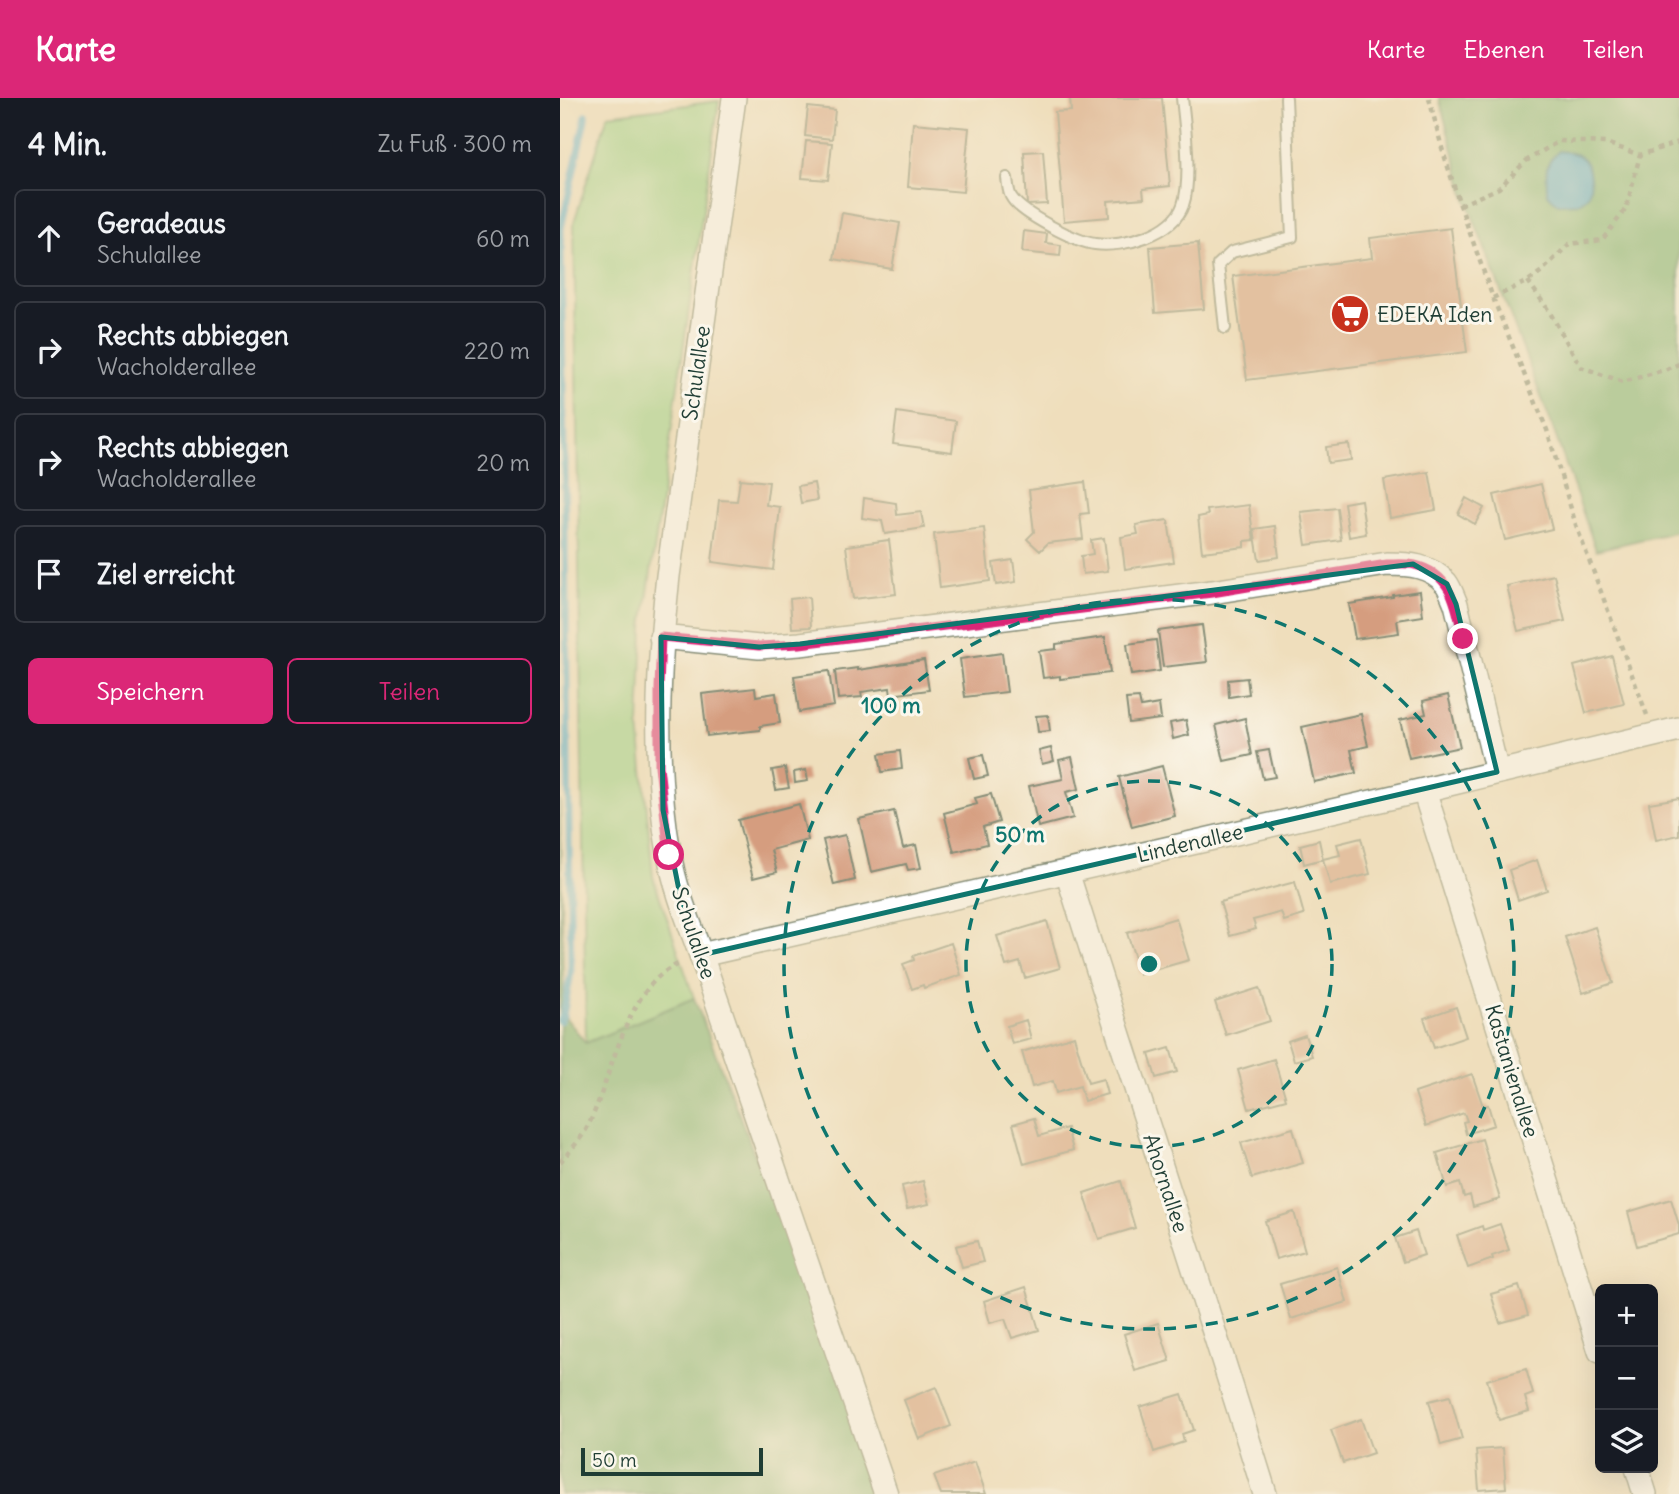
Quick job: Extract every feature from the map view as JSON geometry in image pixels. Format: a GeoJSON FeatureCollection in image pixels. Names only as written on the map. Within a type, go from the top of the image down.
{"type":"FeatureCollection","features":[{"type":"Feature","properties":{"kind":"street","name":"Schulallee"},"geometry":{"type":"LineString","coordinates":[[734,98],[661,637],[659,766],[663,810],[682,905],[886,1494]]}},
{"type":"Feature","properties":{"kind":"street"},"geometry":{"type":"LineString","coordinates":[[661,637],[759,646],[800,644],[1212,593],[1387,564],[1413,564],[1430,570],[1447,584],[1456,604],[1497,772]]}},
{"type":"Feature","properties":{"kind":"street","name":"Lindenallee"},"geometry":{"type":"LineString","coordinates":[[701,955],[1679,729]]}},
{"type":"Feature","properties":{"kind":"street","name":"Kastanienallee"},"geometry":{"type":"LineString","coordinates":[[1424,790],[1598,1347]]}},
{"type":"Feature","properties":{"kind":"street","name":"Ahornallee"},"geometry":{"type":"LineString","coordinates":[[1067,872],[1265,1494]]}},
{"type":"Feature","properties":{"kind":"street"},"geometry":{"type":"LineString","coordinates":[[1639,1473],[1645,1494]]}},
{"type":"Feature","properties":{"kind":"lane"},"geometry":{"type":"LineString","coordinates":[[1007,178],[1010,197],[1022,209],[1093,244],[1119,244],[1152,234],[1170,224],[1183,206],[1186,137],[1182,98]]}},
{"type":"Feature","properties":{"kind":"lane"},"geometry":{"type":"LineString","coordinates":[[1225,328],[1218,265],[1232,252],[1292,237],[1286,98]]}},
{"type":"Feature","properties":{"kind":"path"},"geometry":{"type":"LineString","coordinates":[[1429,98],[1460,205],[1493,298],[1547,430],[1576,525],[1654,735]]}},
{"type":"Feature","properties":{"kind":"path"},"geometry":{"type":"LineString","coordinates":[[1460,205],[1499,188],[1526,161],[1559,141],[1606,143],[1640,155],[1679,142]]}},
{"type":"Feature","properties":{"kind":"path"},"geometry":{"type":"LineString","coordinates":[[1493,298],[1528,281],[1569,244],[1602,240],[1626,208],[1640,155]]}},
{"type":"Feature","properties":{"kind":"path"},"geometry":{"type":"LineString","coordinates":[[1528,281],[1549,311],[1581,367],[1623,382],[1679,364]]}},
{"type":"Feature","properties":{"kind":"path"},"geometry":{"type":"LineString","coordinates":[[560,1162],[586,1129],[623,1036],[648,987],[669,967],[701,955]]}},
{"type":"Feature","properties":{"kind":"highlighted area"},"geometry":{"type":"Polygon","coordinates":[[[1413,564],[1447,584],[1456,604],[1497,772],[701,955],[682,905],[663,810],[661,637],[759,647],[800,644],[1413,564]]]}},
{"type":"Feature","properties":{"kind":"green space"},"geometry":{"type":"Polygon","coordinates":[[[1439,98],[1679,98],[1679,531],[1596,550],[1466,199],[1439,98]]]}},
{"type":"Feature","properties":{"kind":"green space"},"geometry":{"type":"Polygon","coordinates":[[[719,101],[643,627],[639,725],[653,877],[694,998],[586,1043],[574,222],[608,115],[719,101]]]}},
{"type":"Feature","properties":{"kind":"green space"},"geometry":{"type":"Polygon","coordinates":[[[560,800],[564,1016],[586,1043],[694,998],[886,1494],[560,1494],[560,800]]]}},
{"type":"Feature","properties":{"kind":"water"},"geometry":{"type":"Polygon","coordinates":[[[1559,151],[1576,154],[1587,164],[1590,191],[1579,203],[1558,204],[1547,193],[1548,165],[1559,151]]]}},
{"type":"Feature","properties":{"kind":"building"},"geometry":{"type":"Polygon","coordinates":[[[1070,98],[1162,98],[1170,186],[1143,189],[1144,198],[1108,201],[1109,217],[1064,221],[1055,112],[1071,111],[1070,98]]]}},
{"type":"Feature","properties":{"kind":"building"},"geometry":{"type":"Polygon","coordinates":[[[808,107],[835,110],[832,139],[805,136],[808,107]]]}},
{"type":"Feature","properties":{"kind":"building"},"geometry":{"type":"Polygon","coordinates":[[[913,123],[969,128],[963,192],[908,187],[913,123]]]}},
{"type":"Feature","properties":{"kind":"building"},"geometry":{"type":"Polygon","coordinates":[[[806,141],[832,143],[828,180],[802,178],[806,141]]]}},
{"type":"Feature","properties":{"kind":"building"},"geometry":{"type":"Polygon","coordinates":[[[1043,151],[1047,204],[1027,205],[1024,152],[1043,151]]]}},
{"type":"Feature","properties":{"kind":"building"},"geometry":{"type":"Polygon","coordinates":[[[842,213],[900,223],[892,269],[834,259],[842,213]]]}},
{"type":"Feature","properties":{"kind":"building","name":"EDEKA Iden"},"geometry":{"type":"Polygon","coordinates":[[[1451,228],[1467,352],[1247,380],[1233,276],[1372,258],[1370,238],[1451,228]]]}},
{"type":"Feature","properties":{"kind":"building"},"geometry":{"type":"Polygon","coordinates":[[[1024,231],[1047,234],[1046,243],[1061,245],[1060,256],[1022,252],[1024,231]]]}},
{"type":"Feature","properties":{"kind":"building"},"geometry":{"type":"Polygon","coordinates":[[[1198,243],[1204,309],[1155,313],[1150,247],[1198,243]]]}},
{"type":"Feature","properties":{"kind":"building"},"geometry":{"type":"Polygon","coordinates":[[[897,412],[956,421],[952,452],[893,444],[897,412]]]}},
{"type":"Feature","properties":{"kind":"building"},"geometry":{"type":"Polygon","coordinates":[[[1349,444],[1351,460],[1328,463],[1326,447],[1349,444]]]}},
{"type":"Feature","properties":{"kind":"building"},"geometry":{"type":"Polygon","coordinates":[[[1429,472],[1436,510],[1390,518],[1384,480],[1429,472]]]}},
{"type":"Feature","properties":{"kind":"building"},"geometry":{"type":"Polygon","coordinates":[[[740,479],[769,482],[766,505],[780,507],[773,570],[712,562],[719,500],[737,501],[740,479]]]}},
{"type":"Feature","properties":{"kind":"building"},"geometry":{"type":"Polygon","coordinates":[[[1085,482],[1089,513],[1080,514],[1083,539],[1048,543],[1040,551],[1027,539],[1034,532],[1029,490],[1085,482]]]}},
{"type":"Feature","properties":{"kind":"building"},"geometry":{"type":"Polygon","coordinates":[[[814,483],[817,500],[801,503],[798,486],[814,483]]]}},
{"type":"Feature","properties":{"kind":"building"},"geometry":{"type":"Polygon","coordinates":[[[1541,484],[1552,529],[1505,540],[1494,495],[1541,484]]]}},
{"type":"Feature","properties":{"kind":"building"},"geometry":{"type":"Polygon","coordinates":[[[864,498],[896,503],[897,515],[921,512],[924,528],[885,534],[882,521],[862,518],[864,498]]]}},
{"type":"Feature","properties":{"kind":"building"},"geometry":{"type":"Polygon","coordinates":[[[1466,498],[1484,508],[1475,524],[1458,514],[1466,498]]]}},
{"type":"Feature","properties":{"kind":"building"},"geometry":{"type":"Polygon","coordinates":[[[1361,500],[1366,534],[1349,537],[1344,503],[1361,500]]]}},
{"type":"Feature","properties":{"kind":"building"},"geometry":{"type":"Polygon","coordinates":[[[1249,505],[1254,540],[1245,541],[1245,547],[1202,552],[1198,517],[1208,515],[1207,510],[1249,505]]]}},
{"type":"Feature","properties":{"kind":"building"},"geometry":{"type":"Polygon","coordinates":[[[1337,508],[1341,540],[1306,545],[1301,512],[1337,508]]]}},
{"type":"Feature","properties":{"kind":"building"},"geometry":{"type":"Polygon","coordinates":[[[1168,520],[1174,562],[1125,569],[1121,537],[1138,534],[1136,525],[1168,520]]]}},
{"type":"Feature","properties":{"kind":"building"},"geometry":{"type":"Polygon","coordinates":[[[1275,526],[1279,557],[1259,560],[1254,529],[1275,526]]]}},
{"type":"Feature","properties":{"kind":"building"},"geometry":{"type":"Polygon","coordinates":[[[984,528],[990,581],[940,588],[934,534],[984,528]]]}},
{"type":"Feature","properties":{"kind":"building"},"geometry":{"type":"Polygon","coordinates":[[[1104,538],[1108,571],[1083,574],[1081,556],[1093,554],[1091,540],[1104,538]]]}},
{"type":"Feature","properties":{"kind":"building"},"geometry":{"type":"Polygon","coordinates":[[[889,540],[896,594],[853,599],[846,546],[889,540]]]}},
{"type":"Feature","properties":{"kind":"building"},"geometry":{"type":"Polygon","coordinates":[[[1013,560],[1016,582],[996,585],[993,563],[1013,560]]]}},
{"type":"Feature","properties":{"kind":"building"},"geometry":{"type":"Polygon","coordinates":[[[1554,575],[1565,621],[1518,631],[1507,586],[1554,575]]]}},
{"type":"Feature","properties":{"kind":"building"},"geometry":{"type":"Polygon","coordinates":[[[1420,591],[1423,616],[1397,620],[1399,633],[1355,639],[1349,604],[1420,591]]]}},
{"type":"Feature","properties":{"kind":"building"},"geometry":{"type":"Polygon","coordinates":[[[809,597],[811,627],[792,628],[790,599],[809,597]]]}},
{"type":"Feature","properties":{"kind":"building"},"geometry":{"type":"Polygon","coordinates":[[[1202,625],[1207,662],[1163,667],[1158,631],[1202,625]]]}},
{"type":"Feature","properties":{"kind":"building"},"geometry":{"type":"Polygon","coordinates":[[[1105,637],[1110,673],[1060,679],[1060,676],[1043,678],[1039,651],[1056,649],[1056,644],[1105,637]]]}},
{"type":"Feature","properties":{"kind":"building"},"geometry":{"type":"Polygon","coordinates":[[[1156,640],[1160,671],[1131,675],[1127,644],[1156,640]]]}},
{"type":"Feature","properties":{"kind":"building"},"geometry":{"type":"Polygon","coordinates":[[[1002,653],[1007,692],[965,697],[960,659],[1002,653]]]}},
{"type":"Feature","properties":{"kind":"building"},"geometry":{"type":"Polygon","coordinates":[[[1612,656],[1624,704],[1586,713],[1574,666],[1612,656]]]}},
{"type":"Feature","properties":{"kind":"building"},"geometry":{"type":"Polygon","coordinates":[[[924,660],[929,690],[891,695],[890,688],[861,692],[862,697],[838,699],[835,671],[924,660]]]}},
{"type":"Feature","properties":{"kind":"building"},"geometry":{"type":"Polygon","coordinates":[[[829,671],[834,706],[799,712],[794,676],[829,671]]]}},
{"type":"Feature","properties":{"kind":"building"},"geometry":{"type":"Polygon","coordinates":[[[1247,678],[1249,694],[1229,697],[1228,680],[1247,678]]]}},
{"type":"Feature","properties":{"kind":"building"},"geometry":{"type":"Polygon","coordinates":[[[755,688],[756,696],[776,693],[780,723],[760,726],[760,730],[707,736],[702,694],[755,688]]]}},
{"type":"Feature","properties":{"kind":"building"},"geometry":{"type":"Polygon","coordinates":[[[1448,695],[1460,747],[1409,758],[1400,720],[1426,714],[1423,701],[1448,695]]]}},
{"type":"Feature","properties":{"kind":"building"},"geometry":{"type":"Polygon","coordinates":[[[1139,698],[1141,707],[1159,704],[1161,719],[1129,723],[1126,699],[1139,698]]]}},
{"type":"Feature","properties":{"kind":"building"},"geometry":{"type":"Polygon","coordinates":[[[1361,714],[1368,746],[1351,750],[1356,773],[1314,782],[1302,727],[1361,714]]]}},
{"type":"Feature","properties":{"kind":"building"},"geometry":{"type":"Polygon","coordinates":[[[1048,715],[1050,731],[1038,732],[1036,716],[1048,715]]]}},
{"type":"Feature","properties":{"kind":"building"},"geometry":{"type":"Polygon","coordinates":[[[1245,718],[1252,755],[1224,761],[1216,725],[1245,718]]]}},
{"type":"Feature","properties":{"kind":"building"},"geometry":{"type":"Polygon","coordinates":[[[1186,720],[1189,735],[1173,739],[1170,723],[1186,720]]]}},
{"type":"Feature","properties":{"kind":"building"},"geometry":{"type":"Polygon","coordinates":[[[1051,748],[1054,761],[1042,764],[1039,751],[1051,748]]]}},
{"type":"Feature","properties":{"kind":"building"},"geometry":{"type":"Polygon","coordinates":[[[1269,750],[1275,777],[1263,779],[1257,752],[1269,750]]]}},
{"type":"Feature","properties":{"kind":"building"},"geometry":{"type":"Polygon","coordinates":[[[900,751],[902,769],[882,772],[879,754],[900,751]]]}},
{"type":"Feature","properties":{"kind":"building"},"geometry":{"type":"Polygon","coordinates":[[[983,755],[988,776],[974,779],[969,758],[983,755]]]}},
{"type":"Feature","properties":{"kind":"building"},"geometry":{"type":"Polygon","coordinates":[[[1072,757],[1079,789],[1066,792],[1073,818],[1038,827],[1029,786],[1063,779],[1059,760],[1072,757]]]}},
{"type":"Feature","properties":{"kind":"building"},"geometry":{"type":"Polygon","coordinates":[[[1162,766],[1175,816],[1132,827],[1119,777],[1162,766]]]}},
{"type":"Feature","properties":{"kind":"building"},"geometry":{"type":"Polygon","coordinates":[[[785,768],[789,788],[776,790],[772,770],[785,768]]]}},
{"type":"Feature","properties":{"kind":"building"},"geometry":{"type":"Polygon","coordinates":[[[806,770],[808,781],[795,783],[794,772],[806,770]]]}},
{"type":"Feature","properties":{"kind":"building"},"geometry":{"type":"Polygon","coordinates":[[[991,794],[999,822],[983,827],[987,844],[954,852],[944,813],[977,804],[975,798],[991,794]]]}},
{"type":"Feature","properties":{"kind":"building"},"geometry":{"type":"Polygon","coordinates":[[[1679,798],[1679,835],[1656,840],[1649,803],[1679,798]]]}},
{"type":"Feature","properties":{"kind":"building"},"geometry":{"type":"Polygon","coordinates":[[[799,804],[808,840],[771,850],[777,872],[753,878],[738,820],[799,804]]]}},
{"type":"Feature","properties":{"kind":"building"},"geometry":{"type":"Polygon","coordinates":[[[894,811],[903,848],[916,845],[921,868],[908,870],[906,864],[871,872],[859,819],[894,811]]]}},
{"type":"Feature","properties":{"kind":"building"},"geometry":{"type":"Polygon","coordinates":[[[845,835],[855,880],[834,885],[823,840],[845,835]]]}},
{"type":"Feature","properties":{"kind":"building"},"geometry":{"type":"Polygon","coordinates":[[[1361,838],[1370,874],[1330,884],[1323,859],[1340,855],[1337,844],[1361,838]]]}},
{"type":"Feature","properties":{"kind":"building"},"geometry":{"type":"Polygon","coordinates":[[[1319,840],[1323,859],[1304,864],[1300,845],[1319,840]]]}},
{"type":"Feature","properties":{"kind":"building"},"geometry":{"type":"Polygon","coordinates":[[[1537,860],[1547,890],[1518,900],[1509,870],[1537,860]]]}},
{"type":"Feature","properties":{"kind":"building"},"geometry":{"type":"Polygon","coordinates":[[[1295,882],[1304,915],[1284,921],[1281,912],[1253,920],[1256,929],[1230,936],[1220,902],[1295,882]]]}},
{"type":"Feature","properties":{"kind":"building"},"geometry":{"type":"Polygon","coordinates":[[[1176,918],[1189,960],[1140,974],[1127,933],[1176,918]]]}},
{"type":"Feature","properties":{"kind":"building"},"geometry":{"type":"Polygon","coordinates":[[[1047,921],[1060,968],[1025,978],[1020,962],[1006,966],[997,936],[1047,921]]]}},
{"type":"Feature","properties":{"kind":"building"},"geometry":{"type":"Polygon","coordinates":[[[1595,927],[1613,983],[1583,993],[1565,937],[1595,927]]]}},
{"type":"Feature","properties":{"kind":"building"},"geometry":{"type":"Polygon","coordinates":[[[951,943],[961,975],[924,988],[923,985],[912,989],[903,964],[914,960],[913,956],[951,943]]]}},
{"type":"Feature","properties":{"kind":"building"},"geometry":{"type":"Polygon","coordinates":[[[1259,988],[1270,1021],[1226,1035],[1215,1002],[1259,988]]]}},
{"type":"Feature","properties":{"kind":"building"},"geometry":{"type":"Polygon","coordinates":[[[1456,1007],[1466,1037],[1434,1048],[1424,1018],[1456,1007]]]}},
{"type":"Feature","properties":{"kind":"building"},"geometry":{"type":"Polygon","coordinates":[[[1026,1020],[1031,1039],[1012,1044],[1007,1026],[1026,1020]]]}},
{"type":"Feature","properties":{"kind":"building"},"geometry":{"type":"Polygon","coordinates":[[[1305,1035],[1312,1056],[1294,1061],[1288,1041],[1305,1035]]]}},
{"type":"Feature","properties":{"kind":"building"},"geometry":{"type":"Polygon","coordinates":[[[1074,1036],[1088,1083],[1103,1079],[1107,1094],[1084,1101],[1080,1086],[1056,1093],[1053,1081],[1032,1087],[1022,1052],[1074,1036]]]}},
{"type":"Feature","properties":{"kind":"building"},"geometry":{"type":"Polygon","coordinates":[[[1170,1048],[1177,1072],[1156,1078],[1149,1054],[1170,1048]]]}},
{"type":"Feature","properties":{"kind":"building"},"geometry":{"type":"Polygon","coordinates":[[[1274,1059],[1286,1099],[1249,1109],[1238,1070],[1274,1059]]]}},
{"type":"Feature","properties":{"kind":"building"},"geometry":{"type":"Polygon","coordinates":[[[1472,1074],[1483,1106],[1488,1105],[1494,1125],[1466,1134],[1463,1122],[1467,1121],[1464,1113],[1426,1126],[1415,1093],[1472,1074]]]}},
{"type":"Feature","properties":{"kind":"building"},"geometry":{"type":"Polygon","coordinates":[[[1034,1118],[1039,1136],[1067,1128],[1073,1150],[1024,1164],[1013,1124],[1034,1118]]]}},
{"type":"Feature","properties":{"kind":"building"},"geometry":{"type":"Polygon","coordinates":[[[1293,1128],[1303,1163],[1252,1178],[1241,1143],[1293,1128]]]}},
{"type":"Feature","properties":{"kind":"building"},"geometry":{"type":"Polygon","coordinates":[[[1482,1139],[1500,1199],[1473,1207],[1470,1195],[1464,1197],[1460,1183],[1447,1187],[1437,1153],[1482,1139]]]}},
{"type":"Feature","properties":{"kind":"building"},"geometry":{"type":"Polygon","coordinates":[[[923,1181],[929,1204],[907,1209],[902,1186],[923,1181]]]}},
{"type":"Feature","properties":{"kind":"building"},"geometry":{"type":"Polygon","coordinates":[[[1121,1181],[1135,1228],[1099,1239],[1084,1193],[1121,1181]]]}},
{"type":"Feature","properties":{"kind":"building"},"geometry":{"type":"Polygon","coordinates":[[[1671,1199],[1679,1234],[1637,1246],[1628,1212],[1671,1199]]]}},
{"type":"Feature","properties":{"kind":"building"},"geometry":{"type":"Polygon","coordinates":[[[1294,1212],[1305,1251],[1276,1259],[1265,1221],[1294,1212]]]}},
{"type":"Feature","properties":{"kind":"building"},"geometry":{"type":"Polygon","coordinates":[[[1500,1224],[1509,1250],[1468,1268],[1457,1235],[1482,1226],[1483,1230],[1500,1224]]]}},
{"type":"Feature","properties":{"kind":"building"},"geometry":{"type":"Polygon","coordinates":[[[1416,1231],[1424,1255],[1403,1262],[1395,1238],[1416,1231]]]}},
{"type":"Feature","properties":{"kind":"building"},"geometry":{"type":"Polygon","coordinates":[[[977,1241],[983,1262],[962,1267],[956,1246],[977,1241]]]}},
{"type":"Feature","properties":{"kind":"building"},"geometry":{"type":"Polygon","coordinates":[[[1337,1267],[1347,1302],[1291,1319],[1280,1284],[1337,1267]]]}},
{"type":"Feature","properties":{"kind":"building"},"geometry":{"type":"Polygon","coordinates":[[[1519,1286],[1528,1315],[1500,1323],[1491,1294],[1519,1286]]]}},
{"type":"Feature","properties":{"kind":"building"},"geometry":{"type":"Polygon","coordinates":[[[1026,1287],[1039,1330],[1012,1338],[1005,1319],[990,1323],[984,1301],[1026,1287]]]}},
{"type":"Feature","properties":{"kind":"building"},"geometry":{"type":"Polygon","coordinates":[[[1158,1323],[1170,1361],[1135,1371],[1124,1334],[1158,1323]]]}},
{"type":"Feature","properties":{"kind":"building"},"geometry":{"type":"Polygon","coordinates":[[[1526,1369],[1533,1394],[1525,1397],[1529,1411],[1499,1420],[1487,1380],[1526,1369]]]}},
{"type":"Feature","properties":{"kind":"building"},"geometry":{"type":"Polygon","coordinates":[[[936,1387],[951,1426],[919,1439],[904,1400],[936,1387]]]}},
{"type":"Feature","properties":{"kind":"building"},"geometry":{"type":"Polygon","coordinates":[[[1182,1394],[1194,1430],[1182,1434],[1184,1442],[1154,1452],[1140,1407],[1182,1394]]]}},
{"type":"Feature","properties":{"kind":"building"},"geometry":{"type":"Polygon","coordinates":[[[1450,1396],[1462,1439],[1441,1445],[1429,1401],[1450,1396]]]}},
{"type":"Feature","properties":{"kind":"building"},"geometry":{"type":"Polygon","coordinates":[[[1361,1419],[1373,1453],[1343,1463],[1331,1430],[1361,1419]]]}},
{"type":"Feature","properties":{"kind":"building"},"geometry":{"type":"Polygon","coordinates":[[[1503,1448],[1506,1488],[1479,1490],[1476,1450],[1503,1448]]]}},
{"type":"Feature","properties":{"kind":"building"},"geometry":{"type":"Polygon","coordinates":[[[975,1462],[986,1494],[941,1494],[934,1476],[975,1462]]]}},
{"type":"Feature","properties":{"kind":"waterway"},"geometry":{"type":"LineString","coordinates":[[560,1021],[571,973],[561,229],[586,115]]}},
{"type":"Feature","properties":{"kind":"place","name":"EDEKA Iden"},"geometry":{"type":"Point","coordinates":[1350,314]}},
{"type":"Feature","properties":{"kind":"route"},"geometry":{"type":"LineString","coordinates":[[669,855],[659,766],[661,637],[759,646],[800,644],[1212,593],[1387,564],[1413,564],[1430,570],[1447,584],[1456,604],[1463,639]]}}]}
